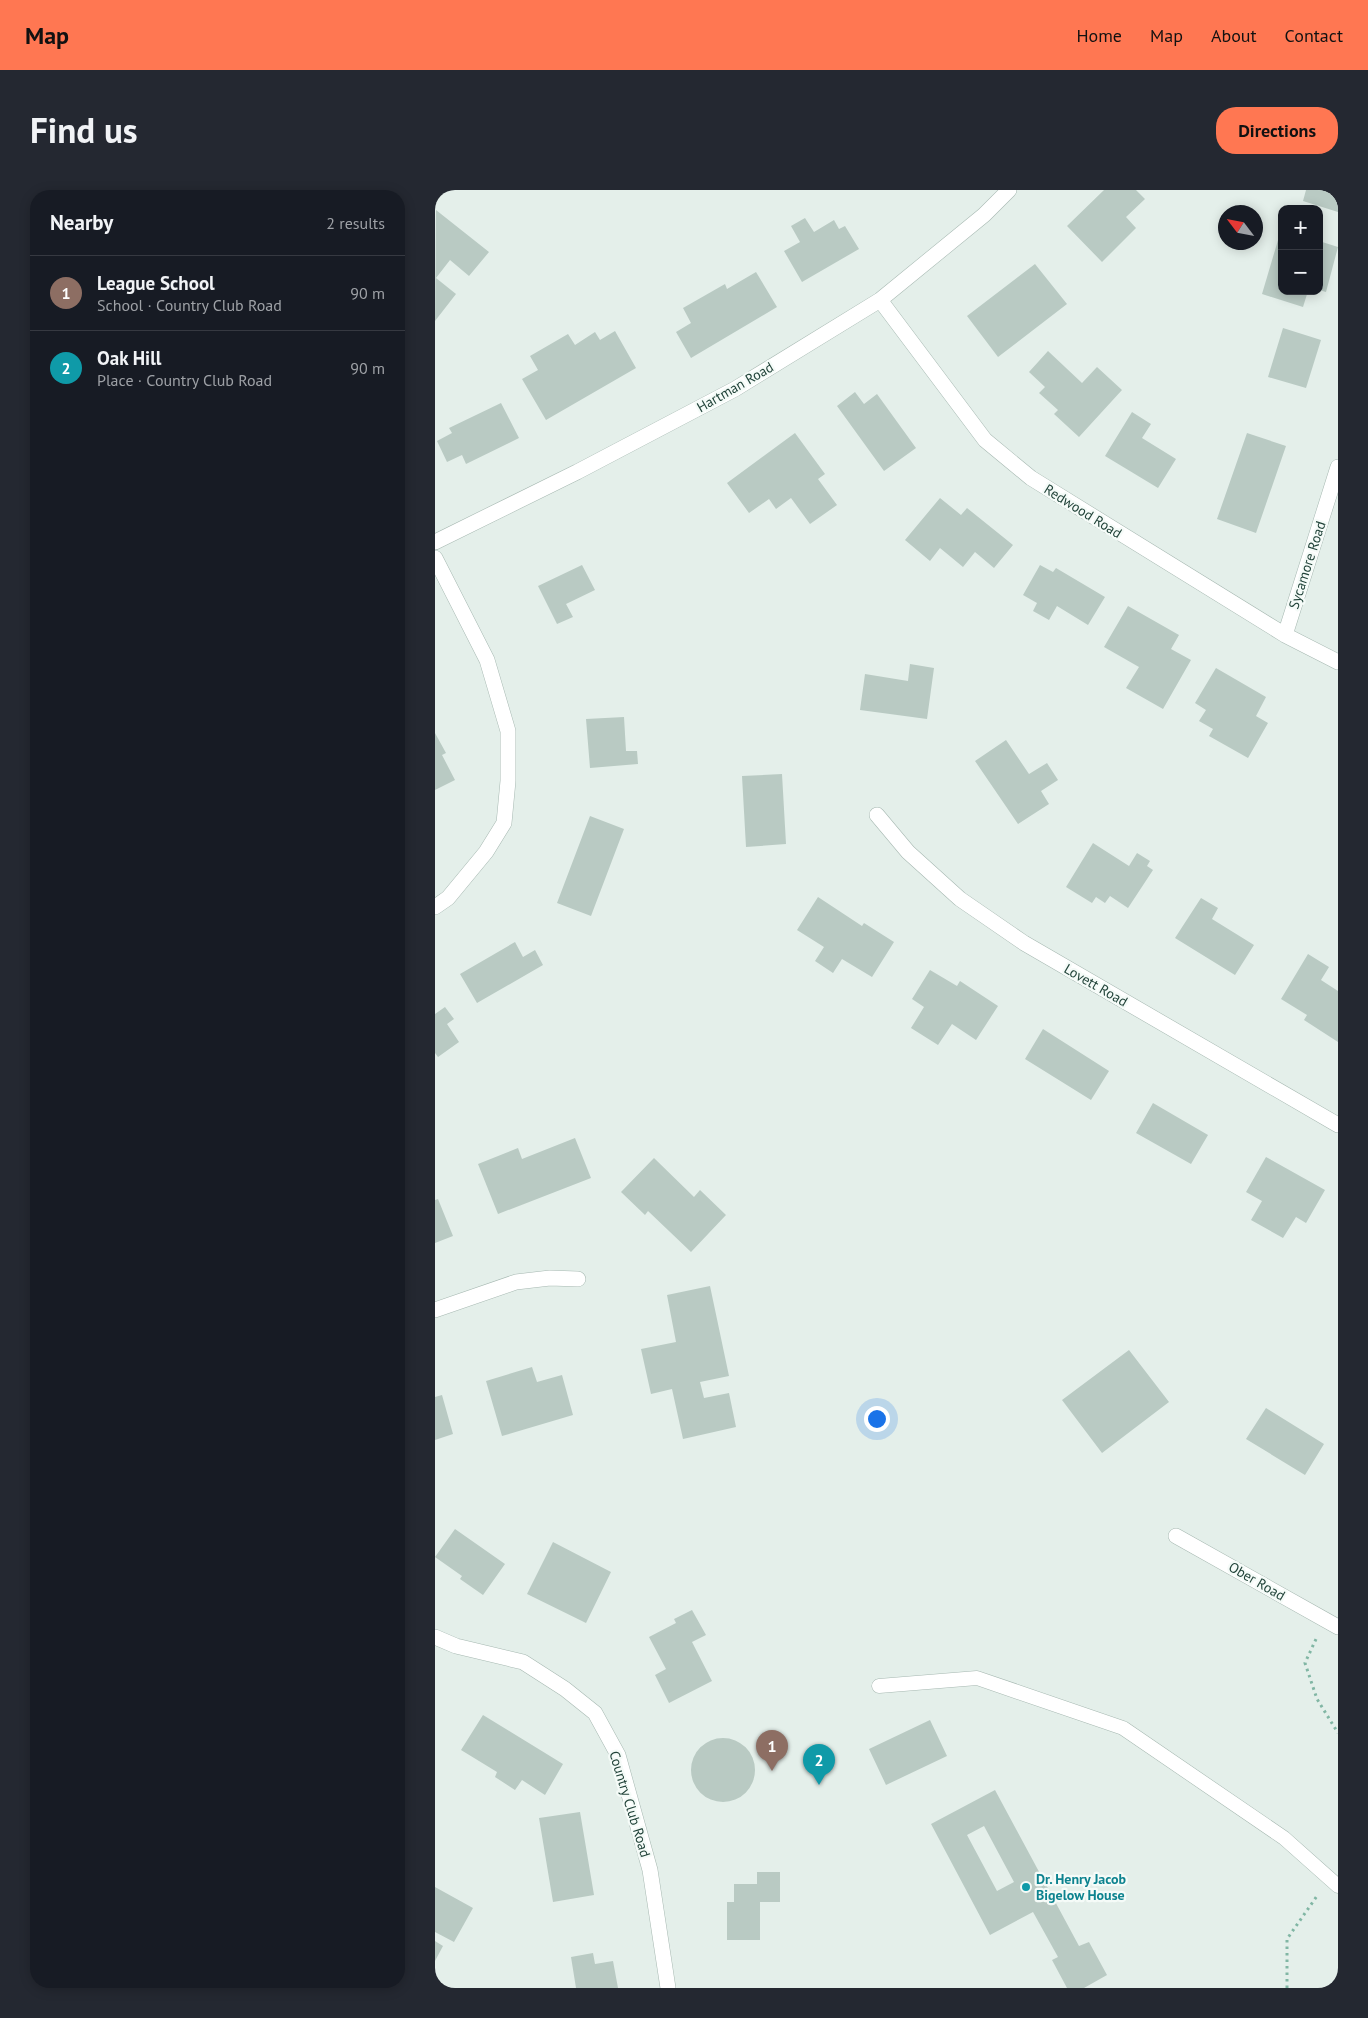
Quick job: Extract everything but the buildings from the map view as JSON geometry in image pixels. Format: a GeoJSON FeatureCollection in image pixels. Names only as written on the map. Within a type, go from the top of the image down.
{"type":"FeatureCollection","features":[{"type":"Feature","properties":{"kind":"street","name":"Hartman Road"},"geometry":{"type":"LineString","coordinates":[[435,542],[577,472],[735,389],[880,300],[984,215],[1009,190]]}},
{"type":"Feature","properties":{"kind":"street","name":"Redwood Road"},"geometry":{"type":"LineString","coordinates":[[880,300],[985,440],[1031,478],[1285,635],[1338,662]]}},
{"type":"Feature","properties":{"kind":"street","name":"Sycamore Road"},"geometry":{"type":"LineString","coordinates":[[1285,635],[1338,467]]}},
{"type":"Feature","properties":{"kind":"street"},"geometry":{"type":"LineString","coordinates":[[435,558],[487,660],[509,731],[509,781],[504,822],[486,852],[448,898],[435,907]]}},
{"type":"Feature","properties":{"kind":"street","name":"Lovett Road"},"geometry":{"type":"LineString","coordinates":[[877,815],[908,852],[959,899],[1024,943],[1338,1125]]}},
{"type":"Feature","properties":{"kind":"street"},"geometry":{"type":"LineString","coordinates":[[435,1310],[516,1282],[550,1278],[578,1279]]}},
{"type":"Feature","properties":{"kind":"street","name":"Ober Road"},"geometry":{"type":"LineString","coordinates":[[1176,1536],[1332,1623]]}},
{"type":"Feature","properties":{"kind":"street","name":"Country Club Road"},"geometry":{"type":"LineString","coordinates":[[435,1637],[456,1646],[523,1662],[565,1688],[595,1713],[618,1756],[651,1870],[668,1988]]}},
{"type":"Feature","properties":{"kind":"lane"},"geometry":{"type":"LineString","coordinates":[[879,1686],[977,1678],[1123,1728],[1284,1838],[1338,1886]]}},
{"type":"Feature","properties":{"kind":"path"},"geometry":{"type":"LineString","coordinates":[[1332,1623],[1305,1663],[1317,1699],[1338,1733]]}},
{"type":"Feature","properties":{"kind":"path"},"geometry":{"type":"LineString","coordinates":[[1287,1988],[1287,1938],[1317,1895],[1326,1875]]}},
{"type":"Feature","properties":{"kind":"place","name":"League School"},"geometry":{"type":"Point","coordinates":[772,1771]}},
{"type":"Feature","properties":{"kind":"place","name":"Oak Hill"},"geometry":{"type":"Point","coordinates":[819,1785]}},
{"type":"Feature","properties":{"kind":"place","name":"Dr. Henry Jacob Bigelow House"},"geometry":{"type":"Point","coordinates":[1026,1887]}}]}
